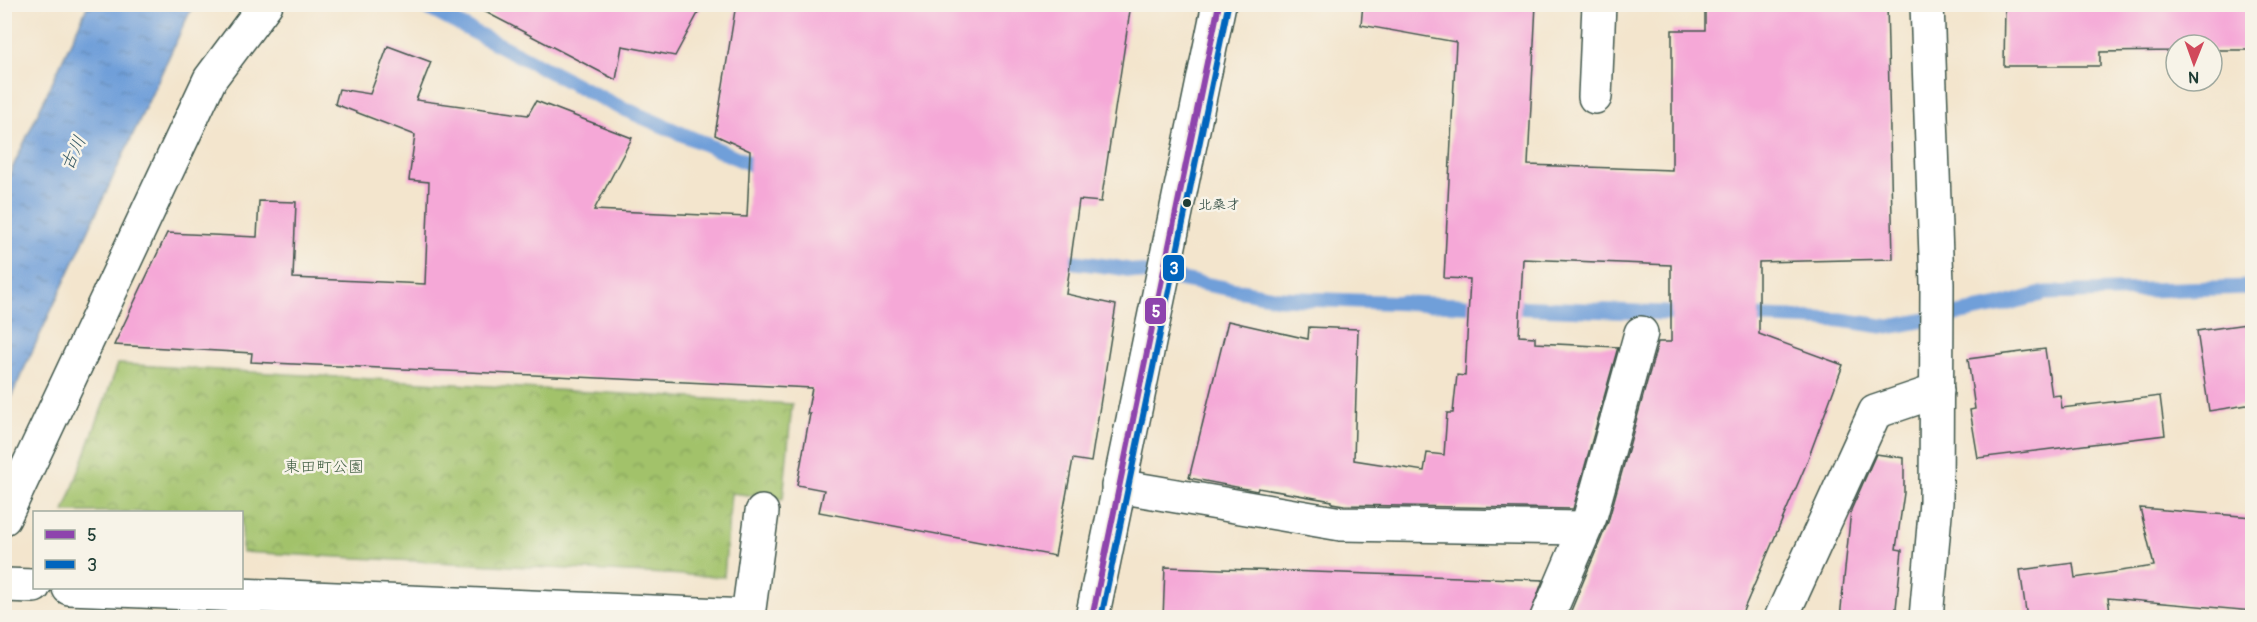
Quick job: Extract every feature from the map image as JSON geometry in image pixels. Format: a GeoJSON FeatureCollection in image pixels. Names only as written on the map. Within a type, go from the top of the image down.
{"type":"FeatureCollection","features":[{"type":"Feature","properties":{"kind":"street"},"geometry":{"type":"LineString","coordinates":[[4,518],[210,79],[266,4]]}},
{"type":"Feature","properties":{"kind":"street"},"geometry":{"type":"LineString","coordinates":[[1092,618],[1219,4]]}},
{"type":"Feature","properties":{"kind":"street"},"geometry":{"type":"LineString","coordinates":[[1595,98],[1599,4]]}},
{"type":"Feature","properties":{"kind":"street"},"geometry":{"type":"LineString","coordinates":[[1926,618],[1936,502],[1937,344],[1927,4]]}},
{"type":"Feature","properties":{"kind":"street"},"geometry":{"type":"LineString","coordinates":[[1547,618],[1585,528],[1641,333]]}},
{"type":"Feature","properties":{"kind":"street"},"geometry":{"type":"LineString","coordinates":[[1781,618],[1875,412],[1936,391]]}},
{"type":"Feature","properties":{"kind":"street"},"geometry":{"type":"LineString","coordinates":[[1118,486],[1341,524],[1585,528]]}},
{"type":"Feature","properties":{"kind":"street"},"geometry":{"type":"LineString","coordinates":[[87,589],[486,611],[749,617],[762,512]]}},
{"type":"Feature","properties":{"kind":"street"},"geometry":{"type":"LineString","coordinates":[[4,585],[33,586]]}},
{"type":"Feature","properties":{"kind":"green space","name":"東田町公園"},"geometry":{"type":"Polygon","coordinates":[[[118,364],[792,404],[783,499],[731,493],[724,577],[243,552],[243,511],[64,511],[118,364]]]}},
{"type":"Feature","properties":{"kind":"water","name":"古川"},"geometry":{"type":"Polygon","coordinates":[[[88,5],[193,5],[5,410],[5,184],[88,5]]]}},
{"type":"Feature","properties":{"kind":"building"},"geometry":{"type":"Polygon","coordinates":[[[470,4],[703,4],[675,56],[622,46],[616,80],[470,4]]]}},
{"type":"Feature","properties":{"kind":"building"},"geometry":{"type":"Polygon","coordinates":[[[736,4],[1131,4],[1101,202],[1079,200],[1066,294],[1116,305],[1091,462],[1073,459],[1055,556],[819,512],[824,490],[797,485],[810,414],[807,414],[812,388],[251,362],[252,353],[114,345],[167,233],[257,237],[259,201],[296,202],[293,278],[425,284],[429,182],[409,180],[415,135],[335,104],[339,89],[370,94],[388,46],[431,62],[416,100],[528,115],[536,101],[632,138],[594,210],[747,217],[750,151],[715,135],[736,4]]]}},
{"type":"Feature","properties":{"kind":"building"},"geometry":{"type":"Polygon","coordinates":[[[1363,4],[1536,4],[1528,165],[1672,170],[1672,30],[1705,30],[1705,4],[1887,4],[1893,259],[1759,262],[1759,334],[1843,365],[1805,467],[1740,618],[1568,618],[1608,522],[1658,342],[1671,342],[1671,265],[1523,259],[1519,336],[1535,337],[1535,343],[1618,347],[1573,509],[1344,505],[1258,488],[1257,491],[1189,478],[1228,321],[1308,339],[1309,327],[1358,329],[1354,460],[1424,471],[1427,453],[1444,455],[1447,413],[1453,413],[1457,375],[1465,376],[1470,279],[1444,278],[1456,42],[1361,25],[1363,4]]]}},
{"type":"Feature","properties":{"kind":"building"},"geometry":{"type":"Polygon","coordinates":[[[2005,4],[2253,4],[2253,50],[2224,50],[2224,33],[2164,33],[2164,51],[2100,52],[2100,66],[2004,66],[2005,4]]]}},
{"type":"Feature","properties":{"kind":"building"},"geometry":{"type":"Polygon","coordinates":[[[2253,323],[2253,404],[2209,411],[2197,331],[2253,323]]]}},
{"type":"Feature","properties":{"kind":"building"},"geometry":{"type":"Polygon","coordinates":[[[2045,349],[2052,396],[2060,395],[2062,408],[2160,396],[2165,435],[1978,458],[1970,410],[1975,409],[1968,359],[2045,349]]]}},
{"type":"Feature","properties":{"kind":"building"},"geometry":{"type":"Polygon","coordinates":[[[1876,454],[1904,458],[1904,493],[1896,549],[1902,550],[1895,618],[1840,618],[1851,510],[1876,454]]]}},
{"type":"Feature","properties":{"kind":"building"},"geometry":{"type":"Polygon","coordinates":[[[2140,508],[2253,517],[2253,611],[2108,598],[2111,618],[2027,618],[2020,570],[2073,563],[2075,578],[2154,566],[2140,508]]]}},
{"type":"Feature","properties":{"kind":"building"},"geometry":{"type":"Polygon","coordinates":[[[1165,567],[1543,580],[1529,618],[1163,618],[1165,567]]]}},
{"type":"Feature","properties":{"kind":"waterway"},"geometry":{"type":"LineString","coordinates":[[420,4],[613,104],[767,171]]}},
{"type":"Feature","properties":{"kind":"waterway"},"geometry":{"type":"LineString","coordinates":[[1052,259],[1114,267],[1279,298],[1690,314]]}},
{"type":"Feature","properties":{"kind":"waterway"},"geometry":{"type":"LineString","coordinates":[[1741,316],[1841,320],[1889,327],[1999,306],[2045,293],[2252,287]]}},
{"type":"Feature","properties":{"kind":"transit line","name":"5"},"geometry":{"type":"LineString","coordinates":[[1092,618],[1219,4]]}},
{"type":"Feature","properties":{"kind":"transit line","name":"3"},"geometry":{"type":"LineString","coordinates":[[1101,618],[1228,6]]}},
{"type":"Feature","properties":{"kind":"place","name":"北桑才"},"geometry":{"type":"Point","coordinates":[1187,203]}}]}
